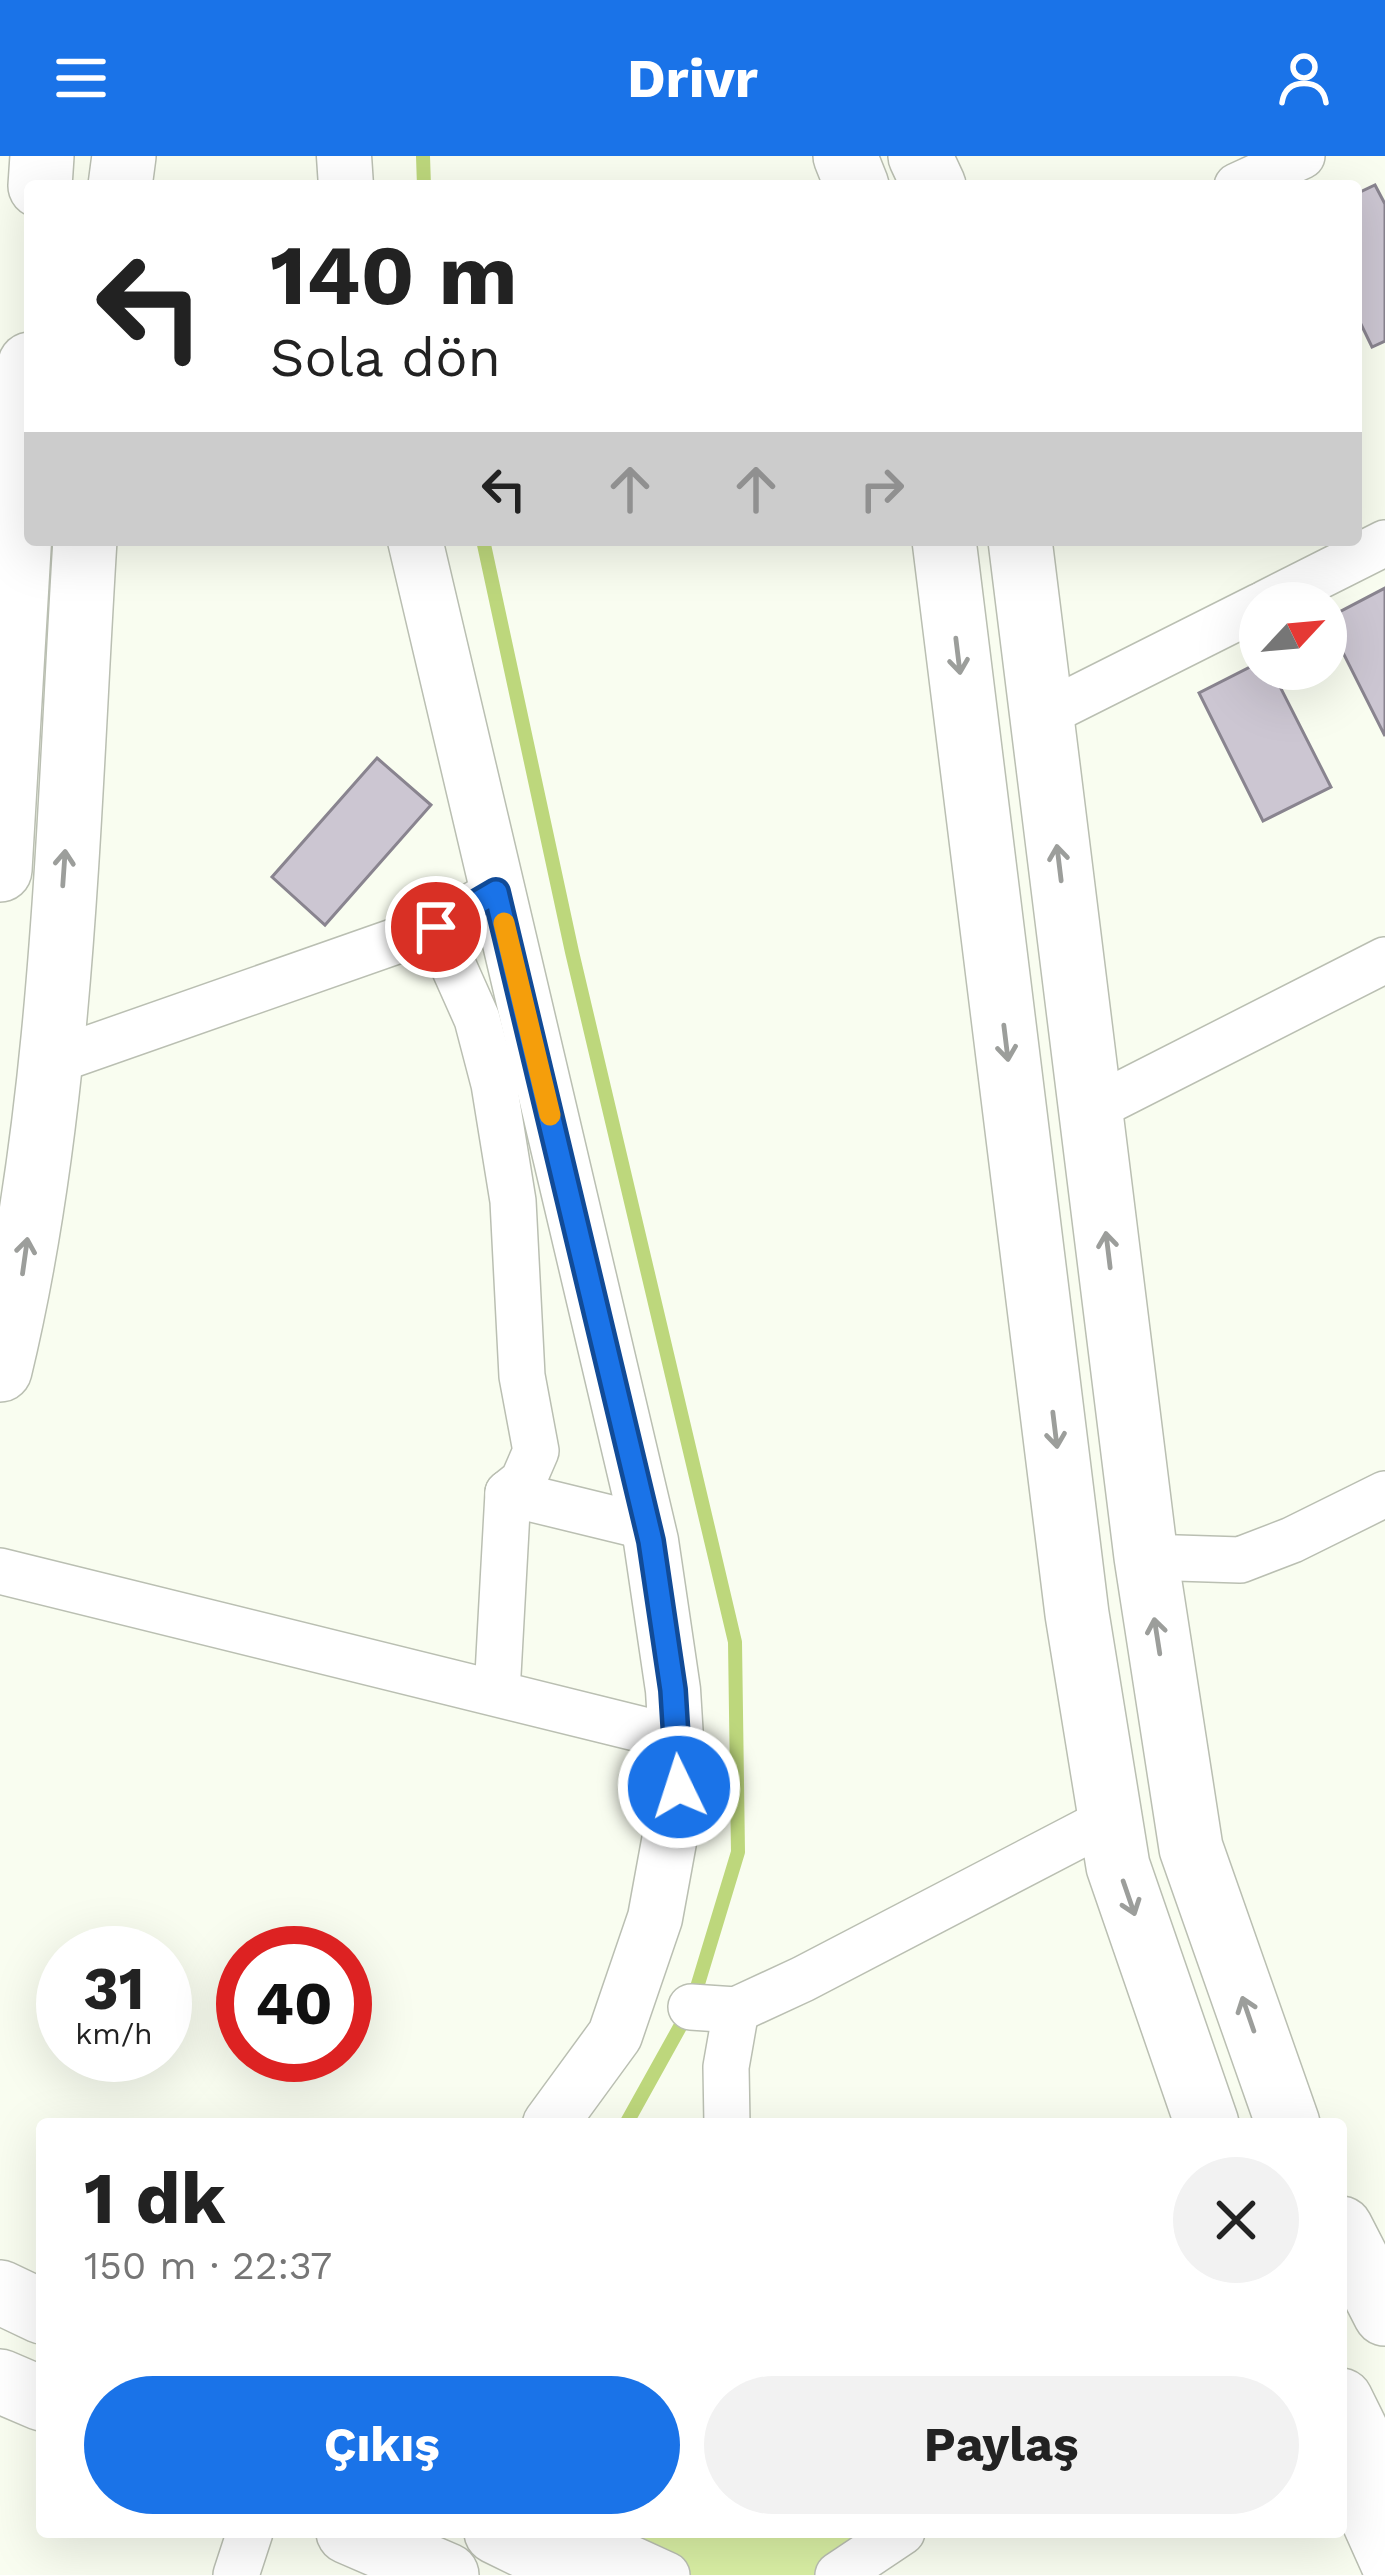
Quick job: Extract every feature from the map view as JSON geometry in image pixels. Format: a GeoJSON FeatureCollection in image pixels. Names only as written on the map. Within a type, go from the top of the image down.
{"type":"FeatureCollection","features":[{"type":"Feature","properties":{"kind":"main road"},"geometry":{"type":"LineString","coordinates":[[0,870],[24,465]]}},
{"type":"Feature","properties":{"kind":"main road"},"geometry":{"type":"LineString","coordinates":[[0,1370],[24,1271],[58,972],[85,546]]}},
{"type":"Feature","properties":{"kind":"main road"},"geometry":{"type":"LineString","coordinates":[[945,546],[1077,1613],[1110,1819],[1118,1866],[1205,2118]]}},
{"type":"Feature","properties":{"kind":"main road"},"geometry":{"type":"LineString","coordinates":[[1020,546],[1146,1557],[1191,1848],[1286,2118]]}},
{"type":"Feature","properties":{"kind":"main road"},"geometry":{"type":"LineString","coordinates":[[1347,2240],[1385,2314]]}},
{"type":"Feature","properties":{"kind":"main road"},"geometry":{"type":"LineString","coordinates":[[0,2292],[36,2309]]}},
{"type":"Feature","properties":{"kind":"main road"},"geometry":{"type":"LineString","coordinates":[[0,2381],[36,2396]]}},
{"type":"Feature","properties":{"kind":"main road"},"geometry":{"type":"LineString","coordinates":[[1347,2412],[1385,2489]]}},
{"type":"Feature","properties":{"kind":"main road"},"geometry":{"type":"LineString","coordinates":[[508,2538],[584,2575]]}},
{"type":"Feature","properties":{"kind":"main road"},"geometry":{"type":"LineString","coordinates":[[373,2546],[447,2575]]}},
{"type":"Feature","properties":{"kind":"street"},"geometry":{"type":"LineString","coordinates":[[1250,180],[1302,156]]}},
{"type":"Feature","properties":{"kind":"street"},"geometry":{"type":"LineString","coordinates":[[1307,582],[1385,543]]}},
{"type":"Feature","properties":{"kind":"street"},"geometry":{"type":"LineString","coordinates":[[416,546],[647,1527],[673,1690],[679,1787],[656,1918],[615,2036],[554,2118]]}},
{"type":"Feature","properties":{"kind":"street"},"geometry":{"type":"LineString","coordinates":[[1041,716],[1239,616]]}},
{"type":"Feature","properties":{"kind":"street"},"geometry":{"type":"LineString","coordinates":[[48,1064],[436,927],[496,892]]}},
{"type":"Feature","properties":{"kind":"street"},"geometry":{"type":"LineString","coordinates":[[436,927],[476,1019],[494,1084],[513,1201],[522,1376],[536,1451],[523,1481],[508,1493],[497,1693]]}},
{"type":"Feature","properties":{"kind":"street"},"geometry":{"type":"LineString","coordinates":[[1090,1110],[1385,960]]}},
{"type":"Feature","properties":{"kind":"street"},"geometry":{"type":"LineString","coordinates":[[508,1493],[647,1527]]}},
{"type":"Feature","properties":{"kind":"street"},"geometry":{"type":"LineString","coordinates":[[1146,1557],[1240,1560],[1385,1494]]}},
{"type":"Feature","properties":{"kind":"street"},"geometry":{"type":"LineString","coordinates":[[0,1571],[676,1738]]}},
{"type":"Feature","properties":{"kind":"street"},"geometry":{"type":"LineString","coordinates":[[727,2118],[727,2067],[713,2008],[803,1979],[1110,1819]]}},
{"type":"Feature","properties":{"kind":"street"},"geometry":{"type":"LineString","coordinates":[[1347,2483],[1385,2568]]}},
{"type":"Feature","properties":{"kind":"street"},"geometry":{"type":"LineString","coordinates":[[236,2575],[248,2538]]}},
{"type":"Feature","properties":{"kind":"street"},"geometry":{"type":"LineString","coordinates":[[587,2538],[667,2575]]}},
{"type":"Feature","properties":{"kind":"street"},"geometry":{"type":"LineString","coordinates":[[838,2575],[893,2538]]}},
{"type":"Feature","properties":{"kind":"green space"},"geometry":{"type":"Polygon","coordinates":[[[603,2538],[890,2538],[834,2575],[681,2575],[603,2538]]]}},
{"type":"Feature","properties":{"kind":"building"},"geometry":{"type":"Polygon","coordinates":[[[1375,185],[1385,204],[1385,341],[1372,347],[1362,326],[1362,191],[1375,185]]]}},
{"type":"Feature","properties":{"kind":"building"},"geometry":{"type":"Polygon","coordinates":[[[1385,588],[1385,736],[1347,661],[1347,608],[1385,588]]]}},
{"type":"Feature","properties":{"kind":"building"},"geometry":{"type":"Polygon","coordinates":[[[1239,673],[1239,690],[1282,690],[1331,787],[1263,821],[1199,693],[1239,673]]]}},
{"type":"Feature","properties":{"kind":"building"},"geometry":{"type":"Polygon","coordinates":[[[377,758],[431,805],[325,925],[272,877],[377,758]]]}},
{"type":"Feature","properties":{"kind":"waterway"},"geometry":{"type":"LineString","coordinates":[[423,156],[424,180]]}},
{"type":"Feature","properties":{"kind":"waterway"},"geometry":{"type":"LineString","coordinates":[[484,546],[572,952],[735,1642],[738,1852],[691,2007],[629,2118]]}},
{"type":"Feature","properties":{"kind":"slow traffic"},"geometry":{"type":"LineString","coordinates":[[504,923],[550,1115]]}},
{"type":"Feature","properties":{"kind":"route"},"geometry":{"type":"LineString","coordinates":[[436,927],[496,892],[651,1541],[673,1690],[679,1787]]}}]}
